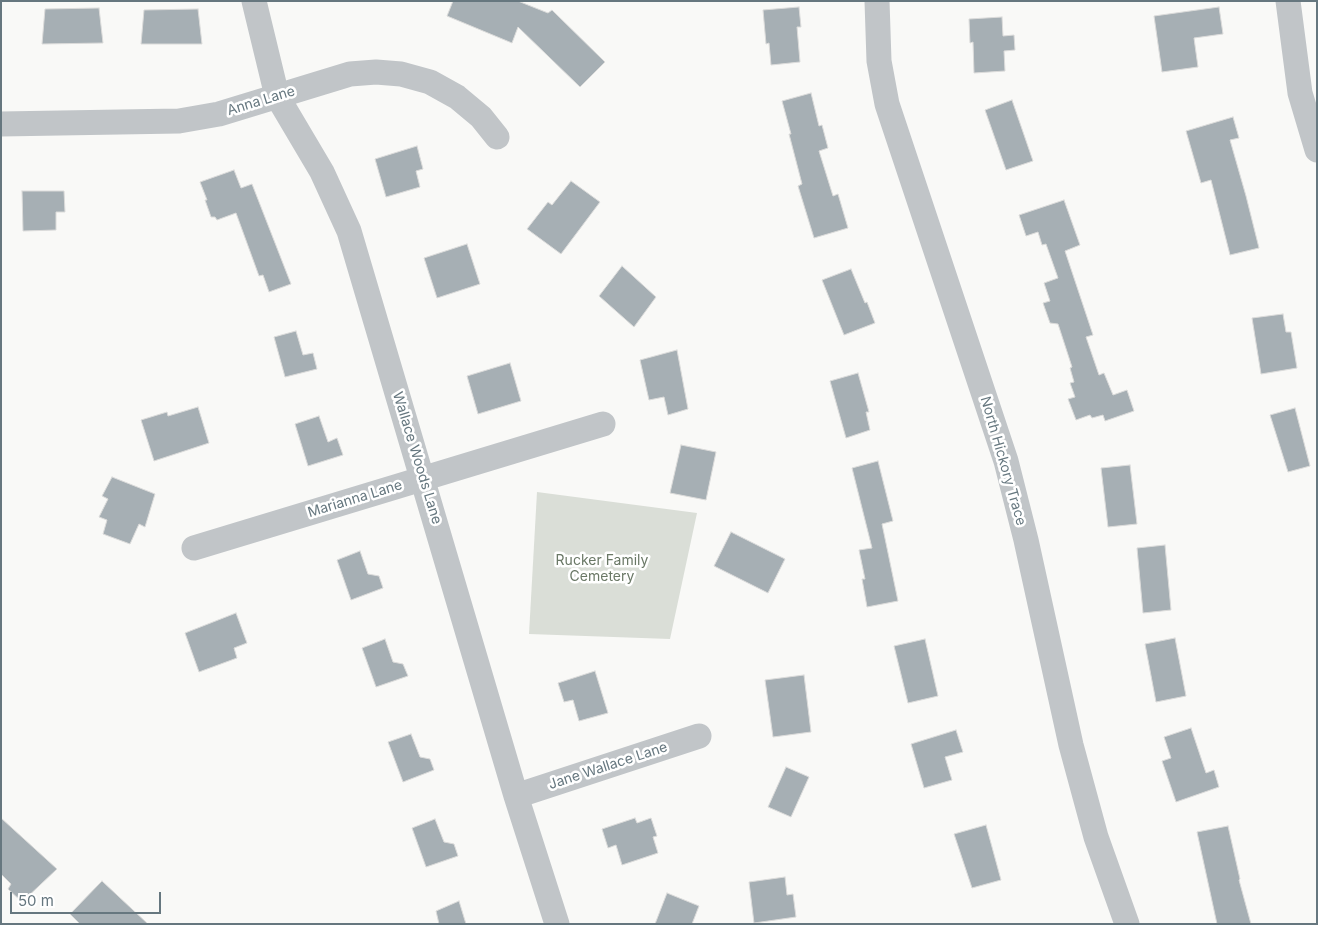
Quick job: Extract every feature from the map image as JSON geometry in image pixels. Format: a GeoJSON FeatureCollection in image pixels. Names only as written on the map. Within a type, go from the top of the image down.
{"type":"FeatureCollection","features":[{"type":"Feature","properties":{"kind":"street","name":"Wallace Woods Lane"},"geometry":{"type":"LineString","coordinates":[[254,1],[277,96],[322,172],[348,231],[516,796],[557,924]]}},
{"type":"Feature","properties":{"kind":"street","name":"North Hickory Trace"},"geometry":{"type":"LineString","coordinates":[[877,1],[879,62],[887,104],[1006,461],[1026,540],[1071,745],[1096,837],[1126,924]]}},
{"type":"Feature","properties":{"kind":"street"},"geometry":{"type":"LineString","coordinates":[[1288,1],[1300,93],[1317,150]]}},
{"type":"Feature","properties":{"kind":"street","name":"Anna Lane"},"geometry":{"type":"LineString","coordinates":[[1,124],[178,121],[219,114],[350,74],[376,72],[401,74],[430,82],[457,97],[481,117],[497,137]]}},
{"type":"Feature","properties":{"kind":"street","name":"Marianna Lane"},"geometry":{"type":"LineString","coordinates":[[194,548],[603,424]]}},
{"type":"Feature","properties":{"kind":"street","name":"Jane Wallace Lane"},"geometry":{"type":"LineString","coordinates":[[516,796],[699,736]]}},
{"type":"Feature","properties":{"kind":"green space","name":"Rucker Family Cemetery"},"geometry":{"type":"Polygon","coordinates":[[[537,492],[697,513],[670,639],[529,634],[537,492]]]}},
{"type":"Feature","properties":{"kind":"building"},"geometry":{"type":"Polygon","coordinates":[[[453,1],[518,1],[548,13],[552,10],[605,62],[580,87],[518,27],[512,43],[447,16],[453,1]]]}},
{"type":"Feature","properties":{"kind":"building"},"geometry":{"type":"Polygon","coordinates":[[[799,7],[801,27],[797,27],[800,62],[771,65],[769,43],[766,44],[763,10],[799,7]]]}},
{"type":"Feature","properties":{"kind":"building"},"geometry":{"type":"Polygon","coordinates":[[[1219,7],[1223,34],[1194,38],[1198,67],[1162,72],[1154,16],[1219,7]]]}},
{"type":"Feature","properties":{"kind":"building"},"geometry":{"type":"Polygon","coordinates":[[[99,8],[103,43],[42,44],[45,9],[99,8]]]}},
{"type":"Feature","properties":{"kind":"building"},"geometry":{"type":"Polygon","coordinates":[[[198,9],[202,44],[141,44],[144,10],[198,9]]]}},
{"type":"Feature","properties":{"kind":"building"},"geometry":{"type":"Polygon","coordinates":[[[1002,17],[1003,36],[1014,35],[1015,50],[1004,51],[1005,71],[974,73],[973,42],[970,43],[969,19],[1002,17]]]}},
{"type":"Feature","properties":{"kind":"building"},"geometry":{"type":"Polygon","coordinates":[[[811,93],[819,126],[822,125],[828,148],[819,151],[833,196],[838,194],[848,228],[814,238],[798,186],[802,184],[782,101],[811,93]]]}},
{"type":"Feature","properties":{"kind":"building"},"geometry":{"type":"Polygon","coordinates":[[[1012,100],[1033,161],[1006,170],[985,110],[1012,100]]]}},
{"type":"Feature","properties":{"kind":"building"},"geometry":{"type":"Polygon","coordinates":[[[1233,117],[1239,138],[1230,140],[1259,248],[1230,255],[1211,180],[1201,183],[1186,131],[1233,117]]]}},
{"type":"Feature","properties":{"kind":"building"},"geometry":{"type":"Polygon","coordinates":[[[417,146],[423,169],[416,171],[420,187],[386,197],[375,159],[417,146]]]}},
{"type":"Feature","properties":{"kind":"building"},"geometry":{"type":"Polygon","coordinates":[[[234,170],[241,188],[252,184],[291,284],[269,292],[263,275],[259,276],[236,213],[217,220],[215,217],[211,217],[200,182],[234,170]]]}},
{"type":"Feature","properties":{"kind":"building"},"geometry":{"type":"Polygon","coordinates":[[[571,181],[600,202],[561,254],[527,229],[548,202],[552,205],[571,181]]]}},
{"type":"Feature","properties":{"kind":"building"},"geometry":{"type":"Polygon","coordinates":[[[22,191],[64,191],[65,212],[56,212],[56,230],[23,231],[22,191]]]}},
{"type":"Feature","properties":{"kind":"building"},"geometry":{"type":"Polygon","coordinates":[[[1064,200],[1080,245],[1065,251],[1093,335],[1086,337],[1099,375],[1104,373],[1113,395],[1127,390],[1134,411],[1105,421],[1103,415],[1092,418],[1090,415],[1076,420],[1068,399],[1075,397],[1070,383],[1074,382],[1070,368],[1072,367],[1058,324],[1050,323],[1043,303],[1050,301],[1044,283],[1058,278],[1046,244],[1042,245],[1038,232],[1026,236],[1019,215],[1064,200]]]}},
{"type":"Feature","properties":{"kind":"building"},"geometry":{"type":"Polygon","coordinates":[[[467,244],[480,284],[437,298],[424,258],[467,244]]]}},
{"type":"Feature","properties":{"kind":"building"},"geometry":{"type":"Polygon","coordinates":[[[622,266],[656,297],[634,327],[599,296],[622,266]]]}},
{"type":"Feature","properties":{"kind":"building"},"geometry":{"type":"Polygon","coordinates":[[[851,269],[875,323],[844,335],[822,280],[851,269]]]}},
{"type":"Feature","properties":{"kind":"building"},"geometry":{"type":"Polygon","coordinates":[[[1283,314],[1286,332],[1291,332],[1297,368],[1261,374],[1252,318],[1283,314]]]}},
{"type":"Feature","properties":{"kind":"building"},"geometry":{"type":"Polygon","coordinates":[[[296,331],[303,355],[313,353],[317,369],[285,377],[274,337],[296,331]]]}},
{"type":"Feature","properties":{"kind":"building"},"geometry":{"type":"Polygon","coordinates":[[[677,350],[688,409],[668,415],[664,397],[649,400],[640,360],[677,350]]]}},
{"type":"Feature","properties":{"kind":"building"},"geometry":{"type":"Polygon","coordinates":[[[510,363],[521,401],[478,414],[467,376],[510,363]]]}},
{"type":"Feature","properties":{"kind":"building"},"geometry":{"type":"Polygon","coordinates":[[[858,373],[869,412],[866,412],[870,430],[846,438],[830,381],[858,373]]]}},
{"type":"Feature","properties":{"kind":"building"},"geometry":{"type":"Polygon","coordinates":[[[198,407],[209,443],[154,461],[141,420],[167,412],[168,416],[198,407]]]}},
{"type":"Feature","properties":{"kind":"building"},"geometry":{"type":"Polygon","coordinates":[[[1295,408],[1310,466],[1288,472],[1270,415],[1295,408]]]}},
{"type":"Feature","properties":{"kind":"building"},"geometry":{"type":"Polygon","coordinates":[[[319,416],[328,442],[337,438],[343,455],[308,466],[295,424],[319,416]]]}},
{"type":"Feature","properties":{"kind":"building"},"geometry":{"type":"Polygon","coordinates":[[[681,445],[716,452],[706,500],[670,493],[681,445]]]}},
{"type":"Feature","properties":{"kind":"building"},"geometry":{"type":"Polygon","coordinates":[[[878,461],[893,521],[882,524],[898,601],[867,607],[862,579],[865,579],[859,550],[872,548],[852,468],[878,461]]]}},
{"type":"Feature","properties":{"kind":"building"},"geometry":{"type":"Polygon","coordinates":[[[1130,465],[1137,524],[1108,527],[1101,468],[1130,465]]]}},
{"type":"Feature","properties":{"kind":"building"},"geometry":{"type":"Polygon","coordinates":[[[112,477],[155,494],[145,527],[139,524],[130,544],[103,534],[107,520],[99,517],[108,499],[102,496],[112,477]]]}},
{"type":"Feature","properties":{"kind":"building"},"geometry":{"type":"Polygon","coordinates":[[[731,532],[785,559],[768,593],[714,566],[731,532]]]}},
{"type":"Feature","properties":{"kind":"building"},"geometry":{"type":"Polygon","coordinates":[[[1165,545],[1171,610],[1143,613],[1137,548],[1165,545]]]}},
{"type":"Feature","properties":{"kind":"building"},"geometry":{"type":"Polygon","coordinates":[[[360,551],[368,574],[379,576],[383,588],[351,600],[337,560],[360,551]]]}},
{"type":"Feature","properties":{"kind":"building"},"geometry":{"type":"Polygon","coordinates":[[[236,613],[247,643],[234,648],[237,658],[199,672],[185,633],[236,613]]]}},
{"type":"Feature","properties":{"kind":"building"},"geometry":{"type":"Polygon","coordinates":[[[1175,638],[1186,696],[1156,702],[1145,644],[1175,638]]]}},
{"type":"Feature","properties":{"kind":"building"},"geometry":{"type":"Polygon","coordinates":[[[385,639],[393,662],[403,664],[408,676],[376,687],[362,648],[385,639]]]}},
{"type":"Feature","properties":{"kind":"building"},"geometry":{"type":"Polygon","coordinates":[[[925,639],[938,696],[908,703],[894,646],[925,639]]]}},
{"type":"Feature","properties":{"kind":"building"},"geometry":{"type":"Polygon","coordinates":[[[595,671],[608,713],[579,721],[573,700],[564,702],[558,683],[595,671]]]}},
{"type":"Feature","properties":{"kind":"building"},"geometry":{"type":"Polygon","coordinates":[[[804,675],[811,732],[773,737],[765,680],[804,675]]]}},
{"type":"Feature","properties":{"kind":"building"},"geometry":{"type":"Polygon","coordinates":[[[1191,728],[1206,773],[1214,770],[1219,787],[1176,802],[1162,761],[1171,758],[1164,737],[1191,728]]]}},
{"type":"Feature","properties":{"kind":"building"},"geometry":{"type":"Polygon","coordinates":[[[956,730],[963,752],[945,757],[952,780],[924,788],[911,744],[956,730]]]}},
{"type":"Feature","properties":{"kind":"building"},"geometry":{"type":"Polygon","coordinates":[[[411,734],[420,757],[430,759],[434,770],[403,782],[388,742],[411,734]]]}},
{"type":"Feature","properties":{"kind":"building"},"geometry":{"type":"Polygon","coordinates":[[[786,767],[809,777],[791,817],[768,807],[786,767]]]}},
{"type":"Feature","properties":{"kind":"building"},"geometry":{"type":"Polygon","coordinates":[[[1,818],[57,869],[22,902],[8,889],[11,884],[1,874],[1,818]]]}},
{"type":"Feature","properties":{"kind":"building"},"geometry":{"type":"Polygon","coordinates":[[[635,818],[637,823],[651,818],[657,836],[653,837],[658,853],[622,865],[616,845],[608,848],[602,829],[635,818]]]}},
{"type":"Feature","properties":{"kind":"building"},"geometry":{"type":"Polygon","coordinates":[[[435,819],[444,842],[454,844],[458,856],[426,867],[412,828],[435,819]]]}},
{"type":"Feature","properties":{"kind":"building"},"geometry":{"type":"Polygon","coordinates":[[[986,825],[1001,880],[972,888],[954,834],[986,825]]]}},
{"type":"Feature","properties":{"kind":"building"},"geometry":{"type":"Polygon","coordinates":[[[1228,826],[1239,880],[1251,924],[1217,924],[1197,832],[1228,826]]]}},
{"type":"Feature","properties":{"kind":"building"},"geometry":{"type":"Polygon","coordinates":[[[785,877],[787,895],[793,894],[796,917],[754,923],[749,882],[785,877]]]}},
{"type":"Feature","properties":{"kind":"building"},"geometry":{"type":"Polygon","coordinates":[[[102,881],[148,924],[80,924],[70,914],[102,881]]]}},
{"type":"Feature","properties":{"kind":"building"},"geometry":{"type":"Polygon","coordinates":[[[667,893],[699,906],[692,924],[655,924],[667,893]]]}},
{"type":"Feature","properties":{"kind":"building"},"geometry":{"type":"Polygon","coordinates":[[[459,901],[466,924],[439,924],[436,911],[459,901]]]}}]}
